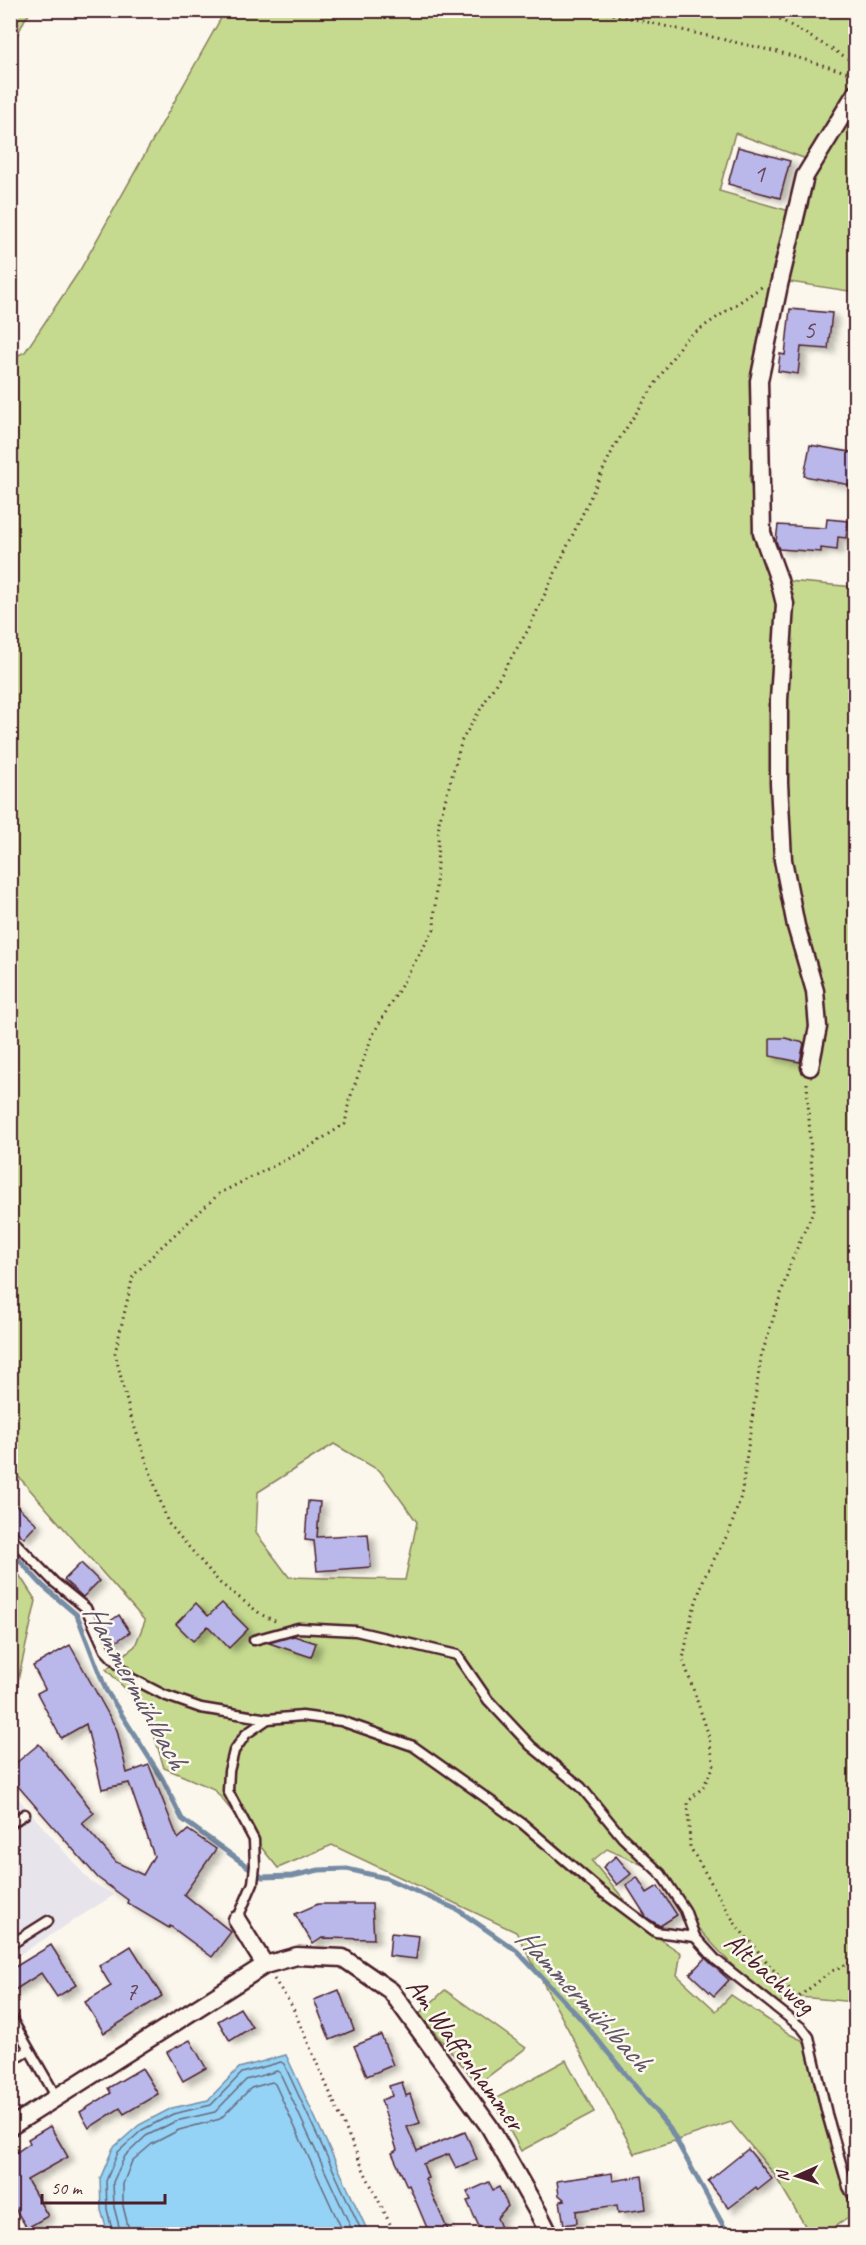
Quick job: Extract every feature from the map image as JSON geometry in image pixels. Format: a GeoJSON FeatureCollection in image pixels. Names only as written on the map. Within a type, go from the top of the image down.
{"type":"FeatureCollection","features":[{"type":"Feature","properties":{"kind":"street"},"geometry":{"type":"LineString","coordinates":[[810,1067],[819,1027],[815,991],[796,926],[783,860],[779,783],[779,700],[785,604],[762,533],[759,381],[780,279],[805,176],[855,93]]}},
{"type":"Feature","properties":{"kind":"street"},"geometry":{"type":"LineString","coordinates":[[237,1920],[265,1965]]}},
{"type":"Feature","properties":{"kind":"street","name":"Am Waffenhammer"},"geometry":{"type":"LineString","coordinates":[[10,2127],[265,1965],[297,1956],[343,1958],[391,1991],[489,2126],[549,2235]]}},
{"type":"Feature","properties":{"kind":"lane","name":"Altbachweg"},"geometry":{"type":"LineString","coordinates":[[10,1537],[54,1582],[86,1608],[105,1650],[131,1678],[164,1695],[201,1708],[268,1719],[302,1716],[341,1721],[413,1746],[523,1824],[600,1890],[656,1932],[695,1937],[716,1960],[791,2020],[808,2037],[827,2115],[848,2187],[855,2201]]}},
{"type":"Feature","properties":{"kind":"lane"},"geometry":{"type":"LineString","coordinates":[[254,1640],[293,1629],[356,1631],[457,1655],[488,1700],[531,1746],[581,1787],[622,1837],[661,1874],[685,1910],[695,1937]]}},
{"type":"Feature","properties":{"kind":"lane"},"geometry":{"type":"LineString","coordinates":[[237,1920],[253,1882],[254,1840],[228,1791],[229,1771],[234,1751],[246,1734],[268,1719]]}},
{"type":"Feature","properties":{"kind":"lane"},"geometry":{"type":"LineString","coordinates":[[10,1824],[25,1814]]}},
{"type":"Feature","properties":{"kind":"lane"},"geometry":{"type":"LineString","coordinates":[[10,1946],[48,1920]]}},
{"type":"Feature","properties":{"kind":"lane"},"geometry":{"type":"LineString","coordinates":[[10,2016],[57,2098]]}},
{"type":"Feature","properties":{"kind":"lane"},"geometry":{"type":"LineString","coordinates":[[10,2062],[29,2050]]}},
{"type":"Feature","properties":{"kind":"path"},"geometry":{"type":"LineString","coordinates":[[400,10],[416,14],[436,10]]}},
{"type":"Feature","properties":{"kind":"path"},"geometry":{"type":"LineString","coordinates":[[595,10],[783,53],[855,75]]}},
{"type":"Feature","properties":{"kind":"path"},"geometry":{"type":"LineString","coordinates":[[764,10],[855,63]]}},
{"type":"Feature","properties":{"kind":"path"},"geometry":{"type":"LineString","coordinates":[[293,1629],[262,1615],[220,1583],[168,1523],[130,1414],[115,1353],[133,1276],[220,1193],[302,1152],[345,1124],[349,1101],[372,1036],[434,929],[440,822],[462,740],[528,630],[614,447],[684,340],[780,279]]}},
{"type":"Feature","properties":{"kind":"path"},"geometry":{"type":"LineString","coordinates":[[797,1998],[736,1925],[690,1847],[688,1802],[703,1787],[714,1766],[708,1733],[683,1659],[692,1614],[704,1578],[730,1530],[741,1496],[761,1358],[791,1262],[814,1209],[807,1084],[810,1067]]}},
{"type":"Feature","properties":{"kind":"path"},"geometry":{"type":"LineString","coordinates":[[791,2020],[797,1998],[832,1971],[855,1960]]}},
{"type":"Feature","properties":{"kind":"path"},"geometry":{"type":"LineString","coordinates":[[265,1965],[292,2006],[365,2173],[395,2235]]}},
{"type":"Feature","properties":{"kind":"shaded area"},"geometry":{"type":"Polygon","coordinates":[[[10,1789],[91,1882],[114,1895],[11,1960],[10,1789]]]}},
{"type":"Feature","properties":{"kind":"green space"},"geometry":{"type":"Polygon","coordinates":[[[11,10],[32,11],[25,19],[11,48],[11,10]]]}},
{"type":"Feature","properties":{"kind":"green space"},"geometry":{"type":"Polygon","coordinates":[[[225,11],[855,11],[855,90],[809,160],[735,133],[719,191],[793,212],[855,109],[855,292],[777,280],[756,381],[750,480],[763,544],[776,580],[855,587],[855,2002],[788,1996],[779,2004],[744,1978],[686,1915],[665,1882],[652,1869],[607,1849],[592,1861],[654,1935],[681,1953],[677,1975],[716,2011],[731,1995],[791,2035],[808,2043],[855,2202],[855,2213],[825,2234],[810,2234],[774,2174],[731,2122],[635,2154],[516,1932],[332,1845],[278,1868],[214,1789],[164,1768],[147,1711],[106,1669],[135,1646],[145,1621],[11,1468],[10,359],[25,352],[80,270],[225,11]],[[334,1444],[258,1492],[256,1533],[289,1577],[405,1580],[417,1522],[380,1471],[334,1444]]]}},
{"type":"Feature","properties":{"kind":"green space"},"geometry":{"type":"Polygon","coordinates":[[[11,1562],[36,1601],[11,1711],[11,1562]]]}},
{"type":"Feature","properties":{"kind":"green space"},"geometry":{"type":"Polygon","coordinates":[[[445,1990],[526,2048],[478,2084],[419,2014],[445,1990]]]}},
{"type":"Feature","properties":{"kind":"green space"},"geometry":{"type":"Polygon","coordinates":[[[566,2060],[594,2112],[521,2151],[493,2100],[566,2060]]]}},
{"type":"Feature","properties":{"kind":"water"},"geometry":{"type":"Polygon","coordinates":[[[286,2055],[369,2234],[108,2234],[101,2210],[100,2179],[113,2148],[139,2125],[172,2108],[208,2100],[239,2068],[286,2055]]]}},
{"type":"Feature","properties":{"kind":"building"},"geometry":{"type":"Polygon","coordinates":[[[738,147],[790,161],[780,198],[728,184],[738,147]]]}},
{"type":"Feature","properties":{"kind":"building"},"geometry":{"type":"Polygon","coordinates":[[[790,309],[832,313],[828,349],[801,347],[798,374],[778,371],[780,354],[785,355],[790,309]]]}},
{"type":"Feature","properties":{"kind":"building"},"geometry":{"type":"Polygon","coordinates":[[[810,445],[855,453],[855,486],[804,476],[810,445]]]}},
{"type":"Feature","properties":{"kind":"building"},"geometry":{"type":"Polygon","coordinates":[[[827,519],[848,521],[846,538],[838,537],[837,550],[821,548],[821,552],[779,549],[776,541],[778,525],[826,528],[827,519]]]}},
{"type":"Feature","properties":{"kind":"building"},"geometry":{"type":"Polygon","coordinates":[[[770,1038],[785,1038],[804,1043],[800,1062],[770,1056],[770,1038]]]}},
{"type":"Feature","properties":{"kind":"building"},"geometry":{"type":"Polygon","coordinates":[[[10,1500],[37,1524],[24,1538],[10,1525],[10,1500]]]}},
{"type":"Feature","properties":{"kind":"building"},"geometry":{"type":"Polygon","coordinates":[[[308,1501],[320,1502],[317,1537],[368,1534],[371,1567],[317,1571],[314,1541],[305,1540],[308,1501]]]}},
{"type":"Feature","properties":{"kind":"building"},"geometry":{"type":"Polygon","coordinates":[[[81,1563],[99,1581],[83,1597],[64,1580],[81,1563]]]}},
{"type":"Feature","properties":{"kind":"building"},"geometry":{"type":"Polygon","coordinates":[[[196,1603],[208,1616],[222,1603],[248,1629],[229,1648],[208,1626],[193,1641],[176,1624],[196,1603]]]}},
{"type":"Feature","properties":{"kind":"building"},"geometry":{"type":"Polygon","coordinates":[[[119,1615],[130,1632],[111,1645],[102,1627],[119,1615]]]}},
{"type":"Feature","properties":{"kind":"building"},"geometry":{"type":"Polygon","coordinates":[[[294,1636],[316,1643],[311,1657],[269,1643],[294,1636]]]}},
{"type":"Feature","properties":{"kind":"building"},"geometry":{"type":"Polygon","coordinates":[[[70,1645],[117,1730],[127,1773],[149,1765],[178,1839],[188,1830],[216,1849],[184,1894],[231,1932],[212,1957],[170,1926],[169,1928],[127,1903],[128,1900],[98,1878],[10,1777],[10,1768],[39,1744],[94,1813],[82,1823],[116,1862],[143,1875],[154,1856],[129,1783],[102,1789],[86,1724],[61,1738],[37,1693],[45,1689],[33,1666],[70,1645]]]}},
{"type":"Feature","properties":{"kind":"building"},"geometry":{"type":"Polygon","coordinates":[[[616,1856],[631,1874],[617,1885],[603,1867],[616,1856]]]}},
{"type":"Feature","properties":{"kind":"building"},"geometry":{"type":"Polygon","coordinates":[[[637,1877],[647,1893],[658,1886],[677,1915],[660,1926],[647,1918],[626,1885],[637,1877]]]}},
{"type":"Feature","properties":{"kind":"building"},"geometry":{"type":"Polygon","coordinates":[[[318,1904],[372,1904],[374,1939],[322,1938],[313,1944],[295,1914],[318,1904]]]}},
{"type":"Feature","properties":{"kind":"building"},"geometry":{"type":"Polygon","coordinates":[[[391,1933],[419,1936],[416,1959],[389,1956],[391,1933]]]}},
{"type":"Feature","properties":{"kind":"building"},"geometry":{"type":"Polygon","coordinates":[[[51,1945],[76,1985],[57,1997],[41,1973],[10,1993],[10,1970],[51,1945]]]}},
{"type":"Feature","properties":{"kind":"building"},"geometry":{"type":"Polygon","coordinates":[[[131,1946],[162,1996],[104,2033],[85,2002],[111,1986],[99,1966],[131,1946]]]}},
{"type":"Feature","properties":{"kind":"building"},"geometry":{"type":"Polygon","coordinates":[[[705,1958],[729,1980],[714,1996],[690,1974],[705,1958]]]}},
{"type":"Feature","properties":{"kind":"building"},"geometry":{"type":"Polygon","coordinates":[[[339,1990],[354,2030],[330,2040],[314,2000],[339,1990]]]}},
{"type":"Feature","properties":{"kind":"building"},"geometry":{"type":"Polygon","coordinates":[[[240,2008],[252,2027],[230,2041],[218,2021],[240,2008]]]}},
{"type":"Feature","properties":{"kind":"building"},"geometry":{"type":"Polygon","coordinates":[[[381,2035],[393,2065],[367,2076],[354,2046],[381,2035]]]}},
{"type":"Feature","properties":{"kind":"building"},"geometry":{"type":"Polygon","coordinates":[[[190,2040],[206,2068],[183,2081],[167,2052],[190,2040]]]}},
{"type":"Feature","properties":{"kind":"building"},"geometry":{"type":"Polygon","coordinates":[[[142,2068],[158,2094],[124,2114],[120,2108],[89,2128],[80,2112],[111,2093],[108,2088],[142,2068]]]}},
{"type":"Feature","properties":{"kind":"building"},"geometry":{"type":"Polygon","coordinates":[[[402,2082],[406,2096],[410,2094],[420,2123],[407,2127],[417,2151],[465,2132],[477,2159],[456,2168],[449,2154],[423,2164],[428,2178],[425,2179],[450,2235],[430,2235],[409,2185],[407,2186],[392,2153],[397,2150],[381,2100],[392,2096],[389,2086],[402,2082]]]}},
{"type":"Feature","properties":{"kind":"building"},"geometry":{"type":"Polygon","coordinates":[[[50,2126],[68,2157],[27,2180],[48,2216],[27,2228],[10,2201],[10,2157],[30,2143],[28,2139],[50,2126]]]}},
{"type":"Feature","properties":{"kind":"building"},"geometry":{"type":"Polygon","coordinates":[[[748,2149],[772,2179],[758,2190],[756,2187],[729,2208],[708,2181],[748,2149]]]}},
{"type":"Feature","properties":{"kind":"building"},"geometry":{"type":"Polygon","coordinates":[[[612,2173],[613,2181],[642,2176],[646,2209],[618,2213],[617,2205],[576,2211],[577,2223],[564,2225],[560,2201],[565,2200],[559,2195],[557,2181],[612,2173]]]}},
{"type":"Feature","properties":{"kind":"building"},"geometry":{"type":"Polygon","coordinates":[[[489,2182],[493,2190],[499,2187],[508,2206],[497,2218],[504,2235],[483,2235],[467,2201],[471,2200],[467,2192],[489,2182]]]}},
{"type":"Feature","properties":{"kind":"waterway","name":"Hammermühlbach"},"geometry":{"type":"LineString","coordinates":[[10,1550],[43,1586],[77,1615],[106,1690],[162,1778],[182,1819],[262,1877],[292,1876],[319,1870],[347,1869],[386,1878],[458,1910],[517,1951],[580,2018],[670,2129],[728,2234]]}}]}
